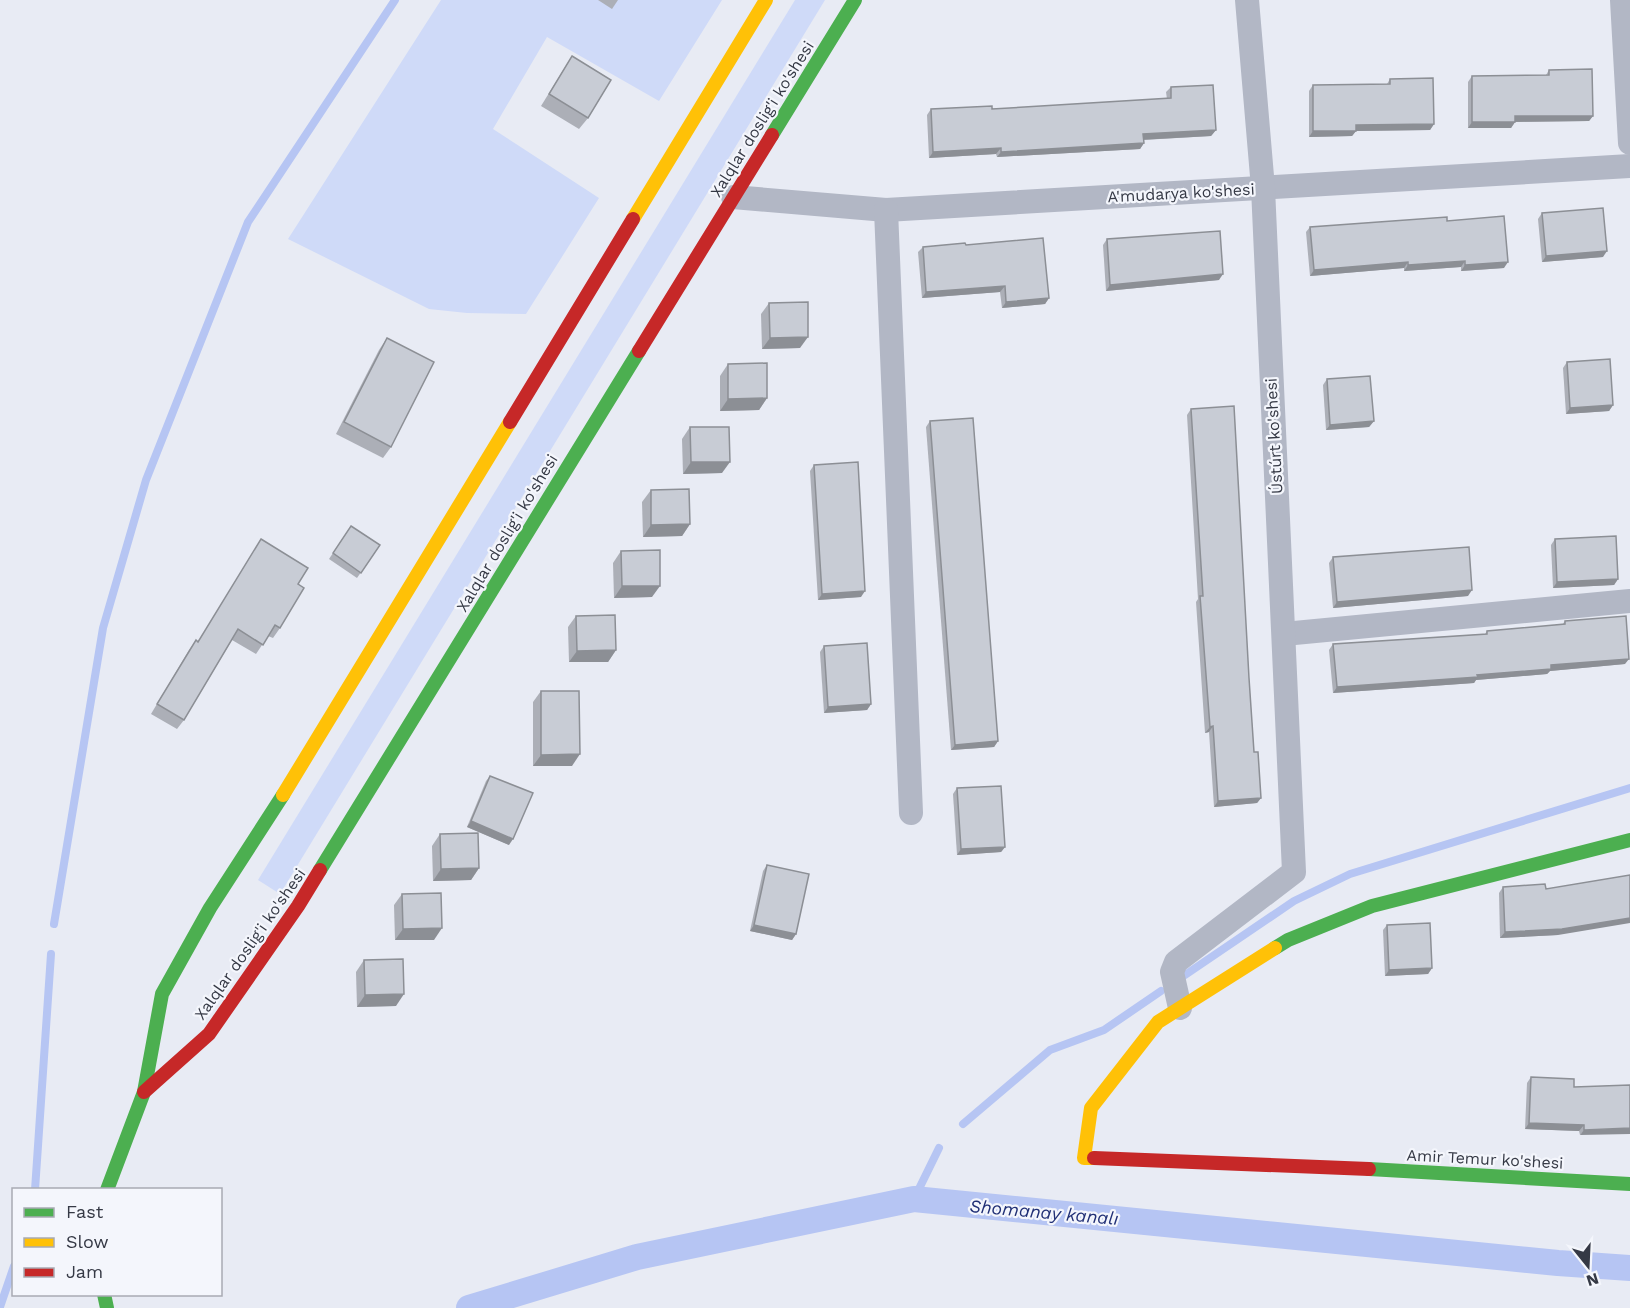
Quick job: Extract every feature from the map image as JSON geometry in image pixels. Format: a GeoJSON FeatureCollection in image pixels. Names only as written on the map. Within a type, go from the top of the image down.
{"type":"FeatureCollection","features":[{"type":"Feature","properties":{"kind":"main road"},"geometry":{"type":"LineString","coordinates":[[108,1188],[144,1092],[162,994],[210,908],[278,804],[765,0]]}},
{"type":"Feature","properties":{"kind":"main road","name":"Xalqlar doslig'i ko'shesi"},"geometry":{"type":"LineString","coordinates":[[144,1092],[209,1034],[298,906],[855,0]]}},
{"type":"Feature","properties":{"kind":"main road"},"geometry":{"type":"LineString","coordinates":[[1180,1008],[1288,940],[1372,906],[1630,840]]}},
{"type":"Feature","properties":{"kind":"main road","name":"Amir Temur ko'shesi"},"geometry":{"type":"LineString","coordinates":[[1180,1008],[1158,1022],[1091,1108],[1084,1158],[1339,1167],[1630,1184]]}},
{"type":"Feature","properties":{"kind":"street","name":"Ústúrt ko'shesi"},"geometry":{"type":"LineString","coordinates":[[1180,1008],[1172,972],[1176,962],[1294,872],[1263,188],[1247,0]]}},
{"type":"Feature","properties":{"kind":"street"},"geometry":{"type":"LineString","coordinates":[[1622,0],[1630,143]]}},
{"type":"Feature","properties":{"kind":"street","name":"A'mudarya ko'shesi"},"geometry":{"type":"LineString","coordinates":[[732,197],[886,210],[1630,166]]}},
{"type":"Feature","properties":{"kind":"street"},"geometry":{"type":"LineString","coordinates":[[886,210],[911,813]]}},
{"type":"Feature","properties":{"kind":"street"},"geometry":{"type":"LineString","coordinates":[[1284,634],[1630,601]]}},
{"type":"Feature","properties":{"kind":"shaded area"},"geometry":{"type":"Polygon","coordinates":[[[441,0],[722,0],[659,101],[547,37],[493,129],[599,198],[526,314],[467,313],[429,309],[288,239],[441,0]]]}},
{"type":"Feature","properties":{"kind":"shaded area"},"geometry":{"type":"Polygon","coordinates":[[[795,0],[825,0],[280,894],[258,880],[795,0]]]}},
{"type":"Feature","properties":{"kind":"building"},"geometry":{"type":"Polygon","coordinates":[[[572,56],[611,80],[588,118],[549,94],[572,56]]]}},
{"type":"Feature","properties":{"kind":"building"},"geometry":{"type":"Polygon","coordinates":[[[1592,69],[1593,116],[1515,116],[1515,122],[1472,122],[1472,76],[1549,75],[1549,70],[1592,69]]]}},
{"type":"Feature","properties":{"kind":"building"},"geometry":{"type":"Polygon","coordinates":[[[1433,78],[1434,124],[1356,125],[1356,131],[1313,131],[1313,85],[1390,84],[1390,79],[1433,78]]]}},
{"type":"Feature","properties":{"kind":"building"},"geometry":{"type":"Polygon","coordinates":[[[1213,85],[1216,130],[1143,134],[1144,143],[1001,152],[1001,148],[933,152],[931,109],[992,106],[992,109],[1171,98],[1171,87],[1213,85]]]}},
{"type":"Feature","properties":{"kind":"building"},"geometry":{"type":"Polygon","coordinates":[[[1603,208],[1607,251],[1546,256],[1542,213],[1603,208]]]}},
{"type":"Feature","properties":{"kind":"building"},"geometry":{"type":"Polygon","coordinates":[[[1504,216],[1508,262],[1465,265],[1465,261],[1408,265],[1408,262],[1314,270],[1310,227],[1447,217],[1447,221],[1504,216]]]}},
{"type":"Feature","properties":{"kind":"building"},"geometry":{"type":"Polygon","coordinates":[[[1220,231],[1223,274],[1110,285],[1107,239],[1220,231]]]}},
{"type":"Feature","properties":{"kind":"building"},"geometry":{"type":"Polygon","coordinates":[[[1043,238],[1049,298],[1006,302],[1005,286],[926,292],[923,247],[1043,238]]]}},
{"type":"Feature","properties":{"kind":"building"},"geometry":{"type":"Polygon","coordinates":[[[808,302],[808,337],[770,338],[769,303],[808,302]]]}},
{"type":"Feature","properties":{"kind":"building"},"geometry":{"type":"Polygon","coordinates":[[[387,338],[434,362],[391,447],[344,422],[387,338]]]}},
{"type":"Feature","properties":{"kind":"building"},"geometry":{"type":"Polygon","coordinates":[[[1610,359],[1613,405],[1570,408],[1567,362],[1610,359]]]}},
{"type":"Feature","properties":{"kind":"building"},"geometry":{"type":"Polygon","coordinates":[[[767,363],[767,398],[728,399],[728,364],[767,363]]]}},
{"type":"Feature","properties":{"kind":"building"},"geometry":{"type":"Polygon","coordinates":[[[1370,376],[1374,421],[1330,425],[1327,379],[1370,376]]]}},
{"type":"Feature","properties":{"kind":"building"},"geometry":{"type":"Polygon","coordinates":[[[1234,406],[1254,752],[1258,752],[1261,798],[1218,801],[1200,596],[1203,596],[1191,409],[1234,406]]]}},
{"type":"Feature","properties":{"kind":"building"},"geometry":{"type":"Polygon","coordinates":[[[973,418],[998,741],[955,745],[930,421],[973,418]]]}},
{"type":"Feature","properties":{"kind":"building"},"geometry":{"type":"Polygon","coordinates":[[[690,427],[729,427],[730,462],[691,462],[690,427]]]}},
{"type":"Feature","properties":{"kind":"building"},"geometry":{"type":"Polygon","coordinates":[[[858,462],[865,591],[822,594],[814,465],[858,462]]]}},
{"type":"Feature","properties":{"kind":"building"},"geometry":{"type":"Polygon","coordinates":[[[689,489],[690,524],[651,525],[651,490],[689,489]]]}},
{"type":"Feature","properties":{"kind":"building"},"geometry":{"type":"Polygon","coordinates":[[[351,526],[380,545],[361,573],[333,553],[351,526]]]}},
{"type":"Feature","properties":{"kind":"building"},"geometry":{"type":"Polygon","coordinates":[[[1616,536],[1618,579],[1557,582],[1555,539],[1616,536]]]}},
{"type":"Feature","properties":{"kind":"building"},"geometry":{"type":"Polygon","coordinates":[[[261,539],[308,568],[298,584],[304,588],[280,628],[275,625],[263,645],[238,629],[184,720],[157,704],[261,539]]]}},
{"type":"Feature","properties":{"kind":"building"},"geometry":{"type":"Polygon","coordinates":[[[1469,547],[1472,590],[1337,602],[1333,557],[1469,547]]]}},
{"type":"Feature","properties":{"kind":"building"},"geometry":{"type":"Polygon","coordinates":[[[660,550],[660,586],[622,586],[621,551],[660,550]]]}},
{"type":"Feature","properties":{"kind":"building"},"geometry":{"type":"Polygon","coordinates":[[[615,615],[616,650],[577,651],[576,616],[615,615]]]}},
{"type":"Feature","properties":{"kind":"building"},"geometry":{"type":"Polygon","coordinates":[[[1626,616],[1629,659],[1551,665],[1551,669],[1477,675],[1478,677],[1337,687],[1333,644],[1487,634],[1487,631],[1626,616]]]}},
{"type":"Feature","properties":{"kind":"building"},"geometry":{"type":"Polygon","coordinates":[[[867,643],[871,704],[828,707],[824,646],[867,643]]]}},
{"type":"Feature","properties":{"kind":"building"},"geometry":{"type":"Polygon","coordinates":[[[541,691],[579,691],[580,754],[541,755],[541,691]]]}},
{"type":"Feature","properties":{"kind":"building"},"geometry":{"type":"Polygon","coordinates":[[[490,776],[533,793],[513,839],[471,821],[490,776]]]}},
{"type":"Feature","properties":{"kind":"building"},"geometry":{"type":"Polygon","coordinates":[[[1001,786],[1005,847],[961,849],[957,788],[1001,786]]]}},
{"type":"Feature","properties":{"kind":"building"},"geometry":{"type":"Polygon","coordinates":[[[478,833],[479,868],[441,869],[440,834],[478,833]]]}},
{"type":"Feature","properties":{"kind":"building"},"geometry":{"type":"Polygon","coordinates":[[[767,865],[809,874],[796,934],[754,925],[767,865]]]}},
{"type":"Feature","properties":{"kind":"building"},"geometry":{"type":"Polygon","coordinates":[[[1630,875],[1630,918],[1562,929],[1505,932],[1503,887],[1545,884],[1546,889],[1630,875]]]}},
{"type":"Feature","properties":{"kind":"building"},"geometry":{"type":"Polygon","coordinates":[[[441,893],[442,928],[403,929],[402,894],[441,893]]]}},
{"type":"Feature","properties":{"kind":"building"},"geometry":{"type":"Polygon","coordinates":[[[1430,923],[1432,968],[1389,970],[1387,925],[1430,923]]]}},
{"type":"Feature","properties":{"kind":"building"},"geometry":{"type":"Polygon","coordinates":[[[403,959],[404,994],[365,995],[364,960],[403,959]]]}},
{"type":"Feature","properties":{"kind":"building"},"geometry":{"type":"Polygon","coordinates":[[[1531,1077],[1574,1079],[1574,1087],[1630,1085],[1630,1128],[1584,1130],[1584,1125],[1529,1123],[1531,1077]]]}},
{"type":"Feature","properties":{"kind":"waterway"},"geometry":{"type":"LineString","coordinates":[[54,924],[103,628],[146,480],[248,222],[395,0]]}},
{"type":"Feature","properties":{"kind":"waterway"},"geometry":{"type":"LineString","coordinates":[[1185,975],[1294,901],[1350,874],[1630,788]]}},
{"type":"Feature","properties":{"kind":"waterway"},"geometry":{"type":"LineString","coordinates":[[35,1188],[51,954]]}},
{"type":"Feature","properties":{"kind":"waterway"},"geometry":{"type":"LineString","coordinates":[[963,1124],[1050,1050],[1104,1030],[1161,991]]}},
{"type":"Feature","properties":{"kind":"waterway"},"geometry":{"type":"LineString","coordinates":[[914,1199],[939,1148]]}},
{"type":"Feature","properties":{"kind":"waterway","name":"Shomanay kanalı"},"geometry":{"type":"LineString","coordinates":[[469,1308],[637,1257],[914,1199],[1558,1263],[1630,1268]]}},
{"type":"Feature","properties":{"kind":"waterway"},"geometry":{"type":"LineString","coordinates":[[0,1307],[12,1272]]}},
{"type":"Feature","properties":{"kind":"traffic: fast"},"geometry":{"type":"LineString","coordinates":[[772,135],[855,0]]}},
{"type":"Feature","properties":{"kind":"traffic: fast"},"geometry":{"type":"LineString","coordinates":[[320,870],[639,351]]}},
{"type":"Feature","properties":{"kind":"traffic: fast"},"geometry":{"type":"LineString","coordinates":[[108,1188],[144,1092],[162,994],[210,908],[283,795]]}},
{"type":"Feature","properties":{"kind":"traffic: fast"},"geometry":{"type":"LineString","coordinates":[[1275,948],[1288,940],[1372,906],[1630,840]]}},
{"type":"Feature","properties":{"kind":"traffic: fast"},"geometry":{"type":"LineString","coordinates":[[1369,1169],[1630,1184]]}},
{"type":"Feature","properties":{"kind":"traffic: fast"},"geometry":{"type":"LineString","coordinates":[[104,1296],[107,1308]]}},
{"type":"Feature","properties":{"kind":"traffic: slow"},"geometry":{"type":"LineString","coordinates":[[633,219],[766,0]]}},
{"type":"Feature","properties":{"kind":"traffic: slow"},"geometry":{"type":"LineString","coordinates":[[283,795],[510,422]]}},
{"type":"Feature","properties":{"kind":"traffic: slow"},"geometry":{"type":"LineString","coordinates":[[1094,1158],[1084,1158],[1091,1108],[1158,1022],[1275,948]]}},
{"type":"Feature","properties":{"kind":"traffic: jam"},"geometry":{"type":"LineString","coordinates":[[639,351],[772,135]]}},
{"type":"Feature","properties":{"kind":"traffic: jam"},"geometry":{"type":"LineString","coordinates":[[510,422],[633,219]]}},
{"type":"Feature","properties":{"kind":"traffic: jam"},"geometry":{"type":"LineString","coordinates":[[144,1092],[209,1034],[298,906],[320,870]]}},
{"type":"Feature","properties":{"kind":"traffic: jam"},"geometry":{"type":"LineString","coordinates":[[1094,1158],[1369,1169]]}}]}
